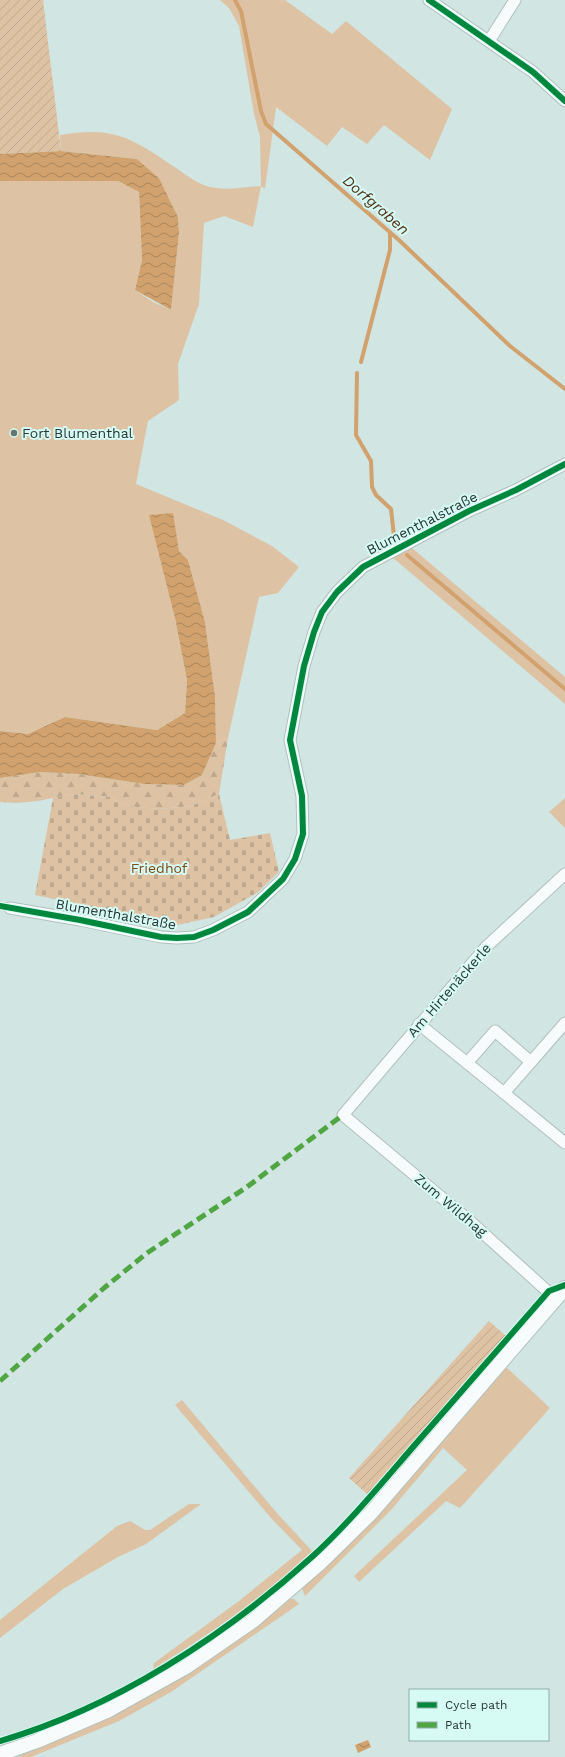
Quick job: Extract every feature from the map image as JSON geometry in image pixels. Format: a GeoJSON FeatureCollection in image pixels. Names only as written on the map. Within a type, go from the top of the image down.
{"type":"FeatureCollection","features":[{"type":"Feature","properties":{"kind":"street"},"geometry":{"type":"LineString","coordinates":[[429,0],[534,72],[565,101]]}},
{"type":"Feature","properties":{"kind":"street"},"geometry":{"type":"LineString","coordinates":[[489,41],[515,0]]}},
{"type":"Feature","properties":{"kind":"street","name":"Blumenthalstraße"},"geometry":{"type":"LineString","coordinates":[[10,908],[80,920],[161,937],[177,938],[194,937],[212,930],[248,912],[283,879],[295,859],[303,834],[302,796],[290,740],[304,666],[314,632],[322,612],[337,592],[363,567],[470,511],[516,490],[565,464]]}},
{"type":"Feature","properties":{"kind":"street","name":"Am Hirtenäckerle"},"geometry":{"type":"LineString","coordinates":[[343,1115],[486,947],[565,874]]}},
{"type":"Feature","properties":{"kind":"street"},"geometry":{"type":"LineString","coordinates":[[504,1093],[565,1023]]}},
{"type":"Feature","properties":{"kind":"street"},"geometry":{"type":"LineString","coordinates":[[419,1024],[565,1142]]}},
{"type":"Feature","properties":{"kind":"street"},"geometry":{"type":"LineString","coordinates":[[467,1063],[495,1031],[532,1062]]}},
{"type":"Feature","properties":{"kind":"street","name":"Zum Wildhag"},"geometry":{"type":"LineString","coordinates":[[343,1115],[472,1223],[561,1293]]}},
{"type":"Feature","properties":{"kind":"street"},"geometry":{"type":"LineString","coordinates":[[0,1754],[36,1741],[109,1710],[186,1667],[254,1620],[320,1563],[371,1513],[561,1293]]}},
{"type":"Feature","properties":{"kind":"green space"},"geometry":{"type":"Polygon","coordinates":[[[0,0],[43,0],[61,151],[0,154],[0,0]]]}},
{"type":"Feature","properties":{"kind":"green space"},"geometry":{"type":"Polygon","coordinates":[[[220,0],[285,0],[332,34],[346,21],[452,109],[430,160],[384,125],[367,144],[342,127],[327,146],[276,107],[265,189],[261,186],[260,137],[254,114],[239,26],[229,8],[220,0]]]}},
{"type":"Feature","properties":{"kind":"green space"},"geometry":{"type":"Polygon","coordinates":[[[94,132],[120,136],[145,148],[205,186],[223,189],[261,186],[253,227],[224,216],[204,223],[199,304],[178,364],[179,400],[148,421],[136,484],[223,520],[272,546],[299,567],[278,593],[259,597],[228,738],[216,743],[215,696],[205,622],[188,560],[179,551],[172,513],[175,618],[187,680],[185,713],[157,730],[65,717],[28,734],[0,731],[0,181],[118,181],[139,192],[142,260],[135,290],[153,302],[171,310],[179,233],[178,217],[159,178],[137,159],[61,151],[60,135],[94,132]]]}},
{"type":"Feature","properties":{"kind":"green space"},"geometry":{"type":"Polygon","coordinates":[[[412,548],[565,677],[565,704],[392,557],[412,548]]]}},
{"type":"Feature","properties":{"kind":"green space"},"geometry":{"type":"Polygon","coordinates":[[[228,738],[219,794],[191,806],[159,809],[126,806],[110,797],[73,794],[38,801],[16,803],[0,802],[0,778],[40,772],[78,774],[144,784],[184,785],[202,775],[216,743],[228,738]]]}},
{"type":"Feature","properties":{"kind":"green space","name":"Friedhof"},"geometry":{"type":"Polygon","coordinates":[[[73,794],[110,797],[126,806],[159,809],[191,806],[219,794],[230,840],[270,833],[279,872],[257,893],[214,917],[159,929],[76,910],[74,903],[35,895],[53,798],[73,794]]]}},
{"type":"Feature","properties":{"kind":"green space"},"geometry":{"type":"Polygon","coordinates":[[[565,798],[565,828],[549,812],[565,798]]]}},
{"type":"Feature","properties":{"kind":"green space"},"geometry":{"type":"Polygon","coordinates":[[[489,1321],[506,1336],[367,1494],[349,1478],[489,1321]]]}},
{"type":"Feature","properties":{"kind":"green space"},"geometry":{"type":"Polygon","coordinates":[[[506,1343],[505,1348],[371,1503],[322,1553],[328,1544],[376,1492],[506,1343]]]}},
{"type":"Feature","properties":{"kind":"green space"},"geometry":{"type":"Polygon","coordinates":[[[505,1366],[550,1408],[460,1508],[446,1501],[359,1582],[354,1576],[467,1470],[443,1448],[391,1510],[305,1596],[302,1589],[388,1504],[505,1366]]]}},
{"type":"Feature","properties":{"kind":"green space"},"geometry":{"type":"Polygon","coordinates":[[[182,1400],[276,1512],[312,1551],[275,1584],[236,1614],[153,1669],[154,1663],[239,1601],[302,1550],[271,1518],[175,1405],[182,1400]]]}},
{"type":"Feature","properties":{"kind":"green space"},"geometry":{"type":"Polygon","coordinates":[[[189,1504],[201,1504],[146,1544],[118,1557],[63,1589],[0,1638],[0,1620],[117,1526],[130,1521],[145,1530],[150,1530],[189,1504]]]}},
{"type":"Feature","properties":{"kind":"green space"},"geometry":{"type":"Polygon","coordinates":[[[306,1567],[236,1624],[162,1673],[124,1695],[84,1715],[43,1732],[0,1747],[0,1743],[62,1721],[124,1692],[154,1675],[212,1639],[262,1601],[301,1568],[306,1567]]]}},
{"type":"Feature","properties":{"kind":"green space"},"geometry":{"type":"Polygon","coordinates":[[[289,1599],[294,1599],[299,1604],[171,1692],[119,1721],[31,1757],[17,1757],[171,1683],[218,1654],[289,1599]]]}},
{"type":"Feature","properties":{"kind":"water"},"geometry":{"type":"Polygon","coordinates":[[[61,151],[137,159],[159,178],[178,217],[179,233],[171,310],[135,290],[142,260],[139,192],[118,181],[0,181],[0,154],[61,151]]]}},
{"type":"Feature","properties":{"kind":"water"},"geometry":{"type":"Polygon","coordinates":[[[173,513],[179,551],[188,560],[205,622],[215,696],[216,743],[202,775],[184,785],[144,784],[78,774],[40,772],[0,778],[0,731],[28,734],[65,717],[157,730],[185,713],[187,680],[175,618],[149,515],[173,513]]]}},
{"type":"Feature","properties":{"kind":"water"},"geometry":{"type":"Polygon","coordinates":[[[368,1740],[371,1747],[358,1753],[355,1745],[368,1740]]]}},
{"type":"Feature","properties":{"kind":"waterway","name":"Dorfgraben"},"geometry":{"type":"LineString","coordinates":[[235,0],[241,11],[261,111],[266,124],[400,241],[510,346],[565,389]]}},
{"type":"Feature","properties":{"kind":"waterway"},"geometry":{"type":"LineString","coordinates":[[361,362],[390,250],[390,233]]}},
{"type":"Feature","properties":{"kind":"waterway"},"geometry":{"type":"LineString","coordinates":[[357,373],[356,435],[371,461],[372,487],[376,495],[391,509],[394,536]]}},
{"type":"Feature","properties":{"kind":"waterway"},"geometry":{"type":"LineString","coordinates":[[407,555],[565,689]]}},
{"type":"Feature","properties":{"kind":"marked path"},"geometry":{"type":"LineString","coordinates":[[0,1381],[104,1288],[147,1253],[247,1187],[343,1115]]}},
{"type":"Feature","properties":{"kind":"cycle path"},"geometry":{"type":"LineString","coordinates":[[429,0],[533,72],[565,101]]}},
{"type":"Feature","properties":{"kind":"cycle path"},"geometry":{"type":"LineString","coordinates":[[0,906],[80,920],[161,937],[177,938],[194,937],[213,930],[248,912],[283,879],[295,859],[303,834],[302,796],[290,740],[304,666],[314,632],[322,612],[337,592],[363,567],[469,511],[516,490],[565,464]]}},
{"type":"Feature","properties":{"kind":"cycle path"},"geometry":{"type":"LineString","coordinates":[[0,1741],[43,1727],[126,1689],[205,1641],[279,1586],[313,1556],[352,1517],[549,1291],[565,1285]]}},
{"type":"Feature","properties":{"kind":"place","name":"Fort Blumenthal"},"geometry":{"type":"Point","coordinates":[14,433]}}]}
